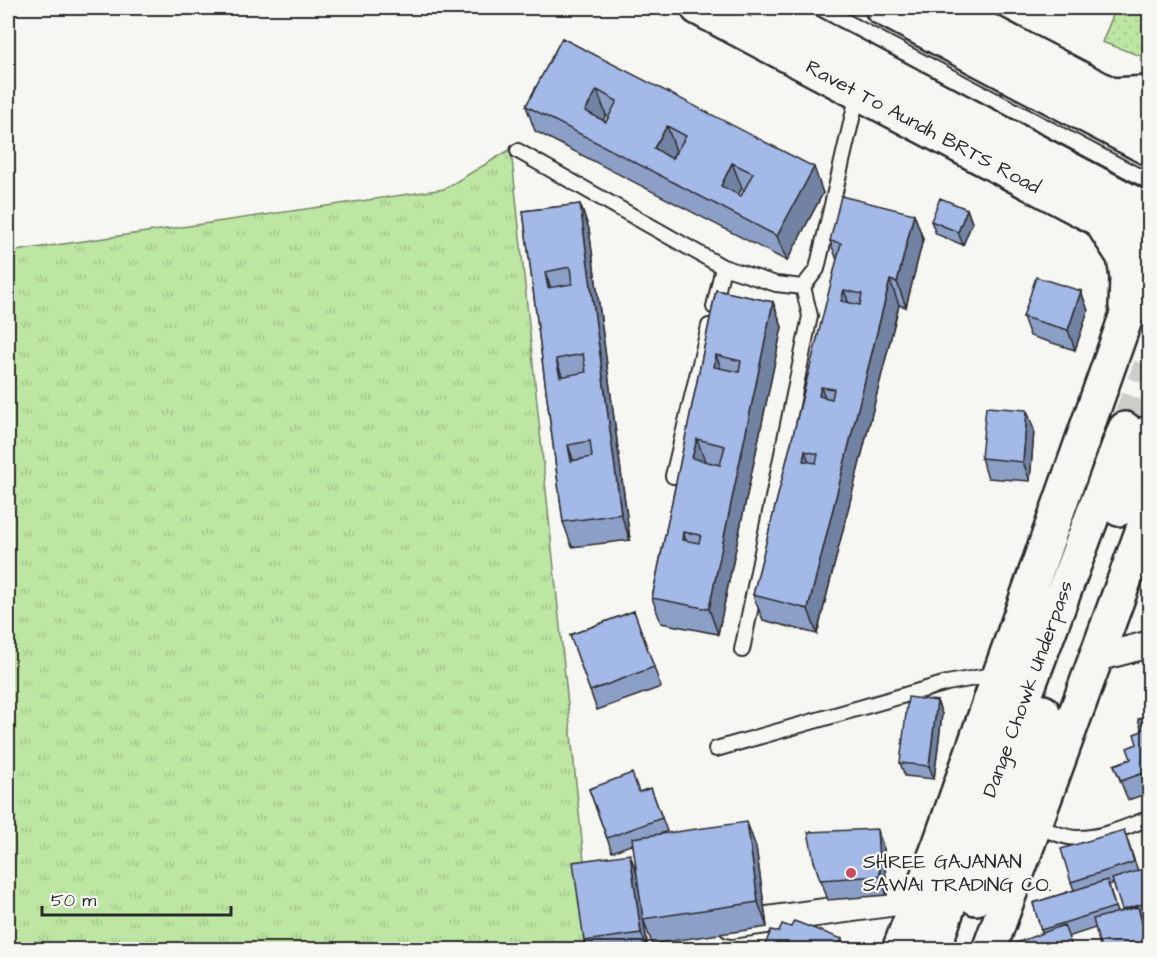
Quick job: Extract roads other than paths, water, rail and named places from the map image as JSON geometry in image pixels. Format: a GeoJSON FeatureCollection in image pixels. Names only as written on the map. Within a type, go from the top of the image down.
{"type":"FeatureCollection","features":[{"type":"Feature","properties":{"kind":"main road","name":"Ravet To Aundh BRTS Road"},"geometry":{"type":"LineString","coordinates":[[698,8],[1149,244]]}},
{"type":"Feature","properties":{"kind":"main road"},"geometry":{"type":"LineString","coordinates":[[765,8],[1149,212]]}},
{"type":"Feature","properties":{"kind":"main road"},"geometry":{"type":"LineString","coordinates":[[882,8],[1149,149]]}},
{"type":"Feature","properties":{"kind":"main road"},"geometry":{"type":"LineString","coordinates":[[945,8],[1149,115]]}},
{"type":"Feature","properties":{"kind":"main road"},"geometry":{"type":"LineString","coordinates":[[1112,95],[1149,93]]}},
{"type":"Feature","properties":{"kind":"main road"},"geometry":{"type":"LineString","coordinates":[[1100,220],[1124,257],[1127,278],[1126,317]]}},
{"type":"Feature","properties":{"kind":"main road"},"geometry":{"type":"LineString","coordinates":[[899,950],[1000,674],[1126,317],[1149,262]]}},
{"type":"Feature","properties":{"kind":"main road","name":"Dange Chowk Underpass"},"geometry":{"type":"LineString","coordinates":[[933,950],[987,798],[1137,431]]}},
{"type":"Feature","properties":{"kind":"main road","name":"Dange Chowk Underpass"},"geometry":{"type":"LineString","coordinates":[[957,950],[1065,651],[1137,431]]}},
{"type":"Feature","properties":{"kind":"main road"},"geometry":{"type":"LineString","coordinates":[[989,950],[1149,510]]}},
{"type":"Feature","properties":{"kind":"street"},"geometry":{"type":"LineString","coordinates":[[1097,658],[1149,644]]}},
{"type":"Feature","properties":{"kind":"street"},"geometry":{"type":"LineString","coordinates":[[709,928],[918,899]]}},
{"type":"Feature","properties":{"kind":"lane"},"geometry":{"type":"LineString","coordinates":[[820,8],[1149,182]]}},
{"type":"Feature","properties":{"kind":"lane"},"geometry":{"type":"LineString","coordinates":[[803,287],[817,269],[858,93]]}},
{"type":"Feature","properties":{"kind":"lane"},"geometry":{"type":"LineString","coordinates":[[518,151],[723,267],[776,284],[803,287]]}},
{"type":"Feature","properties":{"kind":"lane"},"geometry":{"type":"LineString","coordinates":[[674,476],[723,267]]}},
{"type":"Feature","properties":{"kind":"lane"},"geometry":{"type":"LineString","coordinates":[[742,650],[810,316],[803,287]]}},
{"type":"Feature","properties":{"kind":"lane"},"geometry":{"type":"LineString","coordinates":[[716,749],[947,683],[1000,674]]}},
{"type":"Feature","properties":{"kind":"lane"},"geometry":{"type":"LineString","coordinates":[[1034,825],[1075,838],[1103,835],[1149,818]]}},
{"type":"Feature","properties":{"kind":"tunnel"},"geometry":{"type":"LineString","coordinates":[[1125,429],[1150,367]]}},
{"type":"Feature","properties":{"kind":"place","name":"SHREE GAJANAN SAWAI TRADING CO."},"geometry":{"type":"Point","coordinates":[851,873]}}]}
